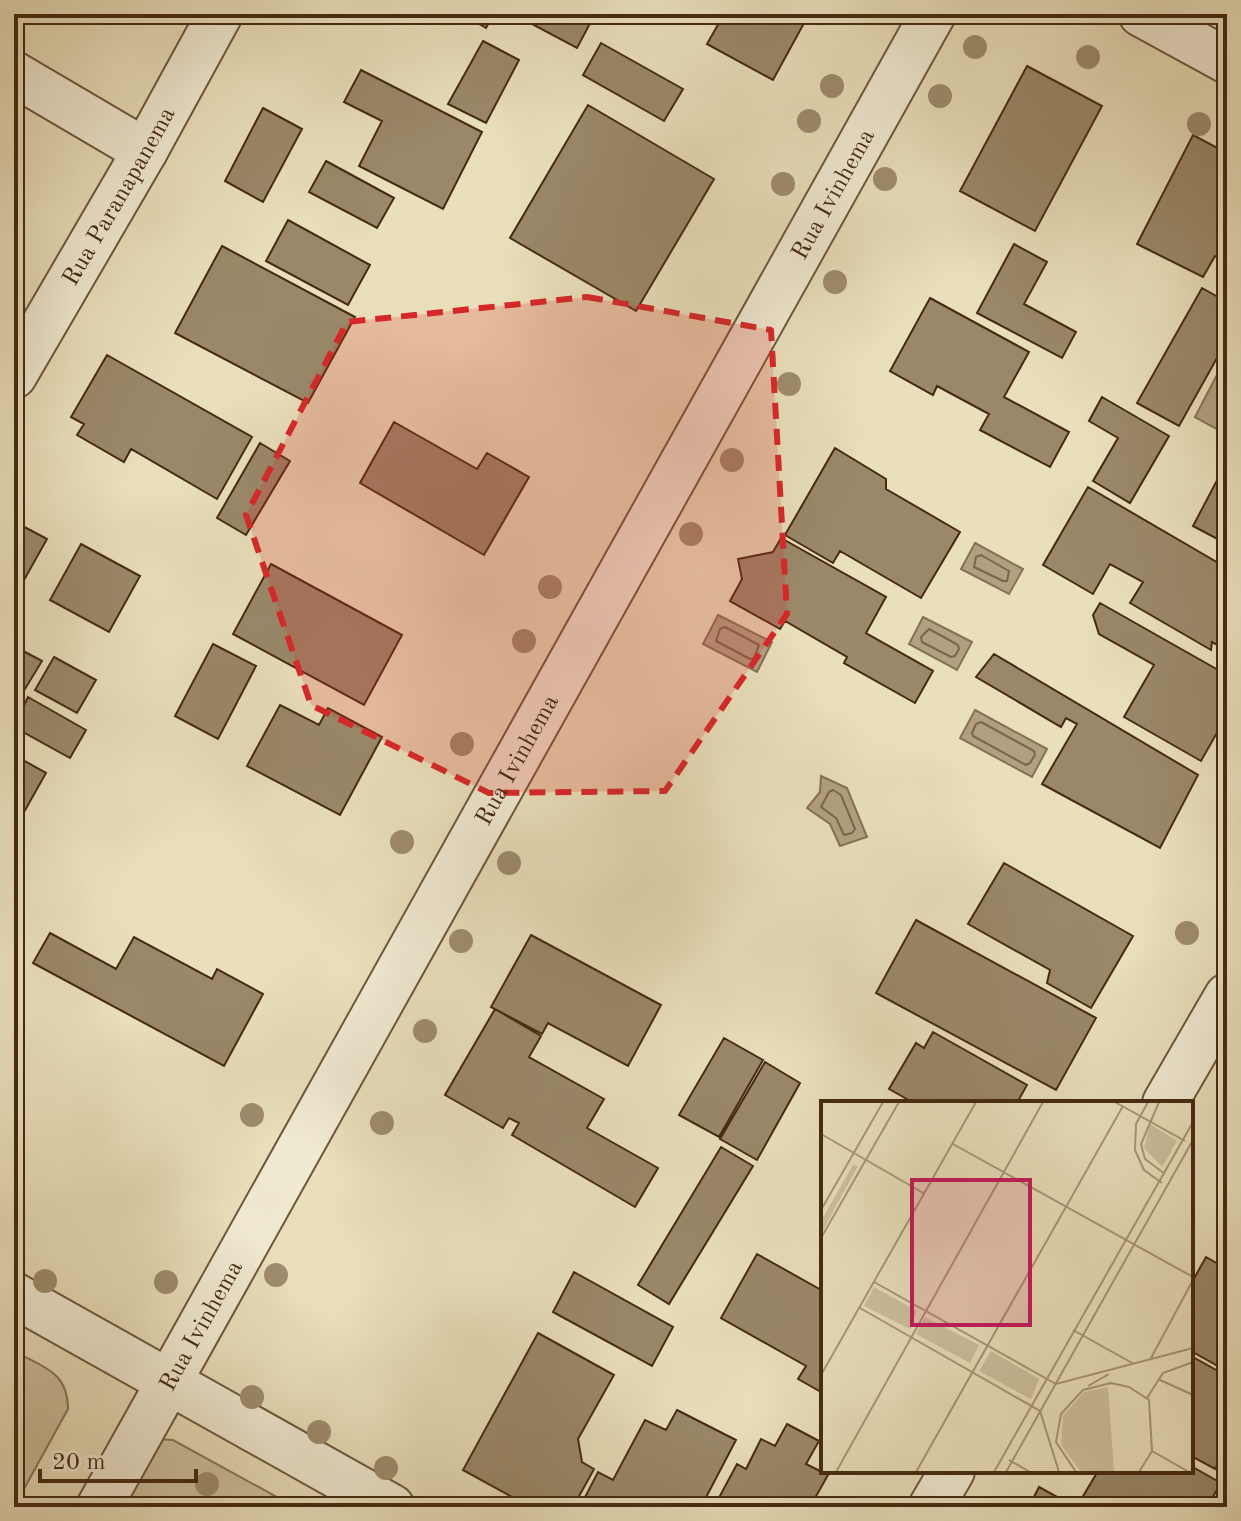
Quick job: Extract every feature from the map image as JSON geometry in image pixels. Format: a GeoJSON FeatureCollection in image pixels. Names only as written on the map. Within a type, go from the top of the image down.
{"type":"FeatureCollection","features":[{"type":"Feature","properties":{"kind":"street","name":"Rua Paranapanema"},"geometry":{"type":"LineString","coordinates":[[14,376],[145,151],[220,14]]}},
{"type":"Feature","properties":{"kind":"street","name":"Rua Ivinhema"},"geometry":{"type":"LineString","coordinates":[[99,1507],[933,14]]}},
{"type":"Feature","properties":{"kind":"street"},"geometry":{"type":"LineString","coordinates":[[1141,14],[1227,61]]}},
{"type":"Feature","properties":{"kind":"street"},"geometry":{"type":"LineString","coordinates":[[14,74],[145,151]]}},
{"type":"Feature","properties":{"kind":"street"},"geometry":{"type":"LineString","coordinates":[[1166,1101],[1227,996]]}},
{"type":"Feature","properties":{"kind":"street"},"geometry":{"type":"LineString","coordinates":[[14,1295],[392,1507]]}},
{"type":"Feature","properties":{"kind":"street"},"geometry":{"type":"LineString","coordinates":[[931,1507],[951,1473]]}},
{"type":"Feature","properties":{"kind":"highlighted area"},"geometry":{"type":"Polygon","coordinates":[[[587,297],[771,330],[787,614],[665,791],[489,793],[311,705],[246,515],[347,322],[587,297]]]}},
{"type":"Feature","properties":{"kind":"shaded area"},"geometry":{"type":"Polygon","coordinates":[[[14,1351],[58,1378],[64,1386],[68,1409],[14,1507],[14,1351]]]}},
{"type":"Feature","properties":{"kind":"shaded area"},"geometry":{"type":"Polygon","coordinates":[[[158,1439],[173,1440],[295,1507],[105,1507],[158,1439]]]}},
{"type":"Feature","properties":{"kind":"water"},"geometry":{"type":"Polygon","coordinates":[[[1219,371],[1227,376],[1227,423],[1222,432],[1195,417],[1219,371]]]}},
{"type":"Feature","properties":{"kind":"water"},"geometry":{"type":"Polygon","coordinates":[[[975,543],[1023,569],[1009,594],[961,569],[975,543]]]}},
{"type":"Feature","properties":{"kind":"water"},"geometry":{"type":"Polygon","coordinates":[[[718,615],[772,642],[757,672],[703,644],[718,615]]]}},
{"type":"Feature","properties":{"kind":"water"},"geometry":{"type":"Polygon","coordinates":[[[923,617],[972,642],[957,670],[909,644],[923,617]]]}},
{"type":"Feature","properties":{"kind":"water"},"geometry":{"type":"Polygon","coordinates":[[[975,710],[1047,749],[1032,777],[960,738],[975,710]]]}},
{"type":"Feature","properties":{"kind":"water"},"geometry":{"type":"Polygon","coordinates":[[[821,776],[847,788],[867,837],[840,846],[830,824],[807,808],[820,792],[821,776]]]}},
{"type":"Feature","properties":{"kind":"building"},"geometry":{"type":"Polygon","coordinates":[[[462,14],[494,14],[486,28],[462,14]]]}},
{"type":"Feature","properties":{"kind":"building"},"geometry":{"type":"Polygon","coordinates":[[[518,14],[595,14],[577,48],[518,14]]]}},
{"type":"Feature","properties":{"kind":"building"},"geometry":{"type":"Polygon","coordinates":[[[724,14],[809,14],[773,80],[707,44],[724,14]]]}},
{"type":"Feature","properties":{"kind":"building"},"geometry":{"type":"Polygon","coordinates":[[[483,41],[519,60],[486,123],[448,104],[483,41]]]}},
{"type":"Feature","properties":{"kind":"building"},"geometry":{"type":"Polygon","coordinates":[[[601,43],[683,89],[664,121],[583,75],[601,43]]]}},
{"type":"Feature","properties":{"kind":"building"},"geometry":{"type":"Polygon","coordinates":[[[1027,66],[1102,106],[1035,231],[960,191],[1027,66]]]}},
{"type":"Feature","properties":{"kind":"building"},"geometry":{"type":"Polygon","coordinates":[[[361,70],[482,132],[443,209],[359,166],[382,121],[344,102],[361,70]]]}},
{"type":"Feature","properties":{"kind":"building"},"geometry":{"type":"Polygon","coordinates":[[[588,105],[714,179],[636,311],[510,238],[588,105]]]}},
{"type":"Feature","properties":{"kind":"building"},"geometry":{"type":"Polygon","coordinates":[[[263,108],[302,129],[263,202],[225,181],[263,108]]]}},
{"type":"Feature","properties":{"kind":"building"},"geometry":{"type":"Polygon","coordinates":[[[1193,135],[1227,153],[1227,262],[1215,256],[1203,277],[1137,244],[1193,135]]]}},
{"type":"Feature","properties":{"kind":"building"},"geometry":{"type":"Polygon","coordinates":[[[326,161],[394,198],[377,228],[309,192],[326,161]]]}},
{"type":"Feature","properties":{"kind":"building"},"geometry":{"type":"Polygon","coordinates":[[[288,220],[370,265],[348,305],[266,261],[288,220]]]}},
{"type":"Feature","properties":{"kind":"building"},"geometry":{"type":"Polygon","coordinates":[[[1014,244],[1047,262],[1024,304],[1076,332],[1062,358],[977,313],[1014,244]]]}},
{"type":"Feature","properties":{"kind":"building"},"geometry":{"type":"Polygon","coordinates":[[[222,246],[355,317],[308,403],[175,333],[222,246]]]}},
{"type":"Feature","properties":{"kind":"building"},"geometry":{"type":"Polygon","coordinates":[[[1202,288],[1227,302],[1227,351],[1222,349],[1179,426],[1137,403],[1202,288]]]}},
{"type":"Feature","properties":{"kind":"building"},"geometry":{"type":"Polygon","coordinates":[[[930,298],[1029,352],[1004,397],[1069,432],[1050,467],[980,430],[989,414],[937,386],[933,395],[890,371],[930,298]]]}},
{"type":"Feature","properties":{"kind":"building"},"geometry":{"type":"Polygon","coordinates":[[[107,355],[252,437],[217,499],[131,449],[124,462],[77,435],[84,424],[71,417],[107,355]]]}},
{"type":"Feature","properties":{"kind":"building"},"geometry":{"type":"Polygon","coordinates":[[[1102,397],[1169,436],[1130,503],[1093,481],[1118,438],[1089,421],[1102,397]]]}},
{"type":"Feature","properties":{"kind":"building"},"geometry":{"type":"Polygon","coordinates":[[[394,422],[477,469],[487,453],[529,477],[484,555],[360,483],[394,422]]]}},
{"type":"Feature","properties":{"kind":"building"},"geometry":{"type":"Polygon","coordinates":[[[260,443],[290,461],[246,535],[217,518],[260,443]]]}},
{"type":"Feature","properties":{"kind":"building"},"geometry":{"type":"Polygon","coordinates":[[[835,448],[886,479],[886,489],[960,532],[921,598],[840,551],[833,563],[785,535],[835,448]]]}},
{"type":"Feature","properties":{"kind":"building"},"geometry":{"type":"Polygon","coordinates":[[[1223,469],[1227,471],[1227,544],[1193,526],[1223,469]]]}},
{"type":"Feature","properties":{"kind":"building"},"geometry":{"type":"Polygon","coordinates":[[[1088,487],[1227,568],[1227,624],[1222,632],[1227,634],[1227,651],[1212,642],[1211,650],[1130,603],[1143,582],[1110,564],[1093,594],[1043,565],[1088,487]]]}},
{"type":"Feature","properties":{"kind":"building"},"geometry":{"type":"Polygon","coordinates":[[[14,524],[47,539],[14,598],[14,524]]]}},
{"type":"Feature","properties":{"kind":"building"},"geometry":{"type":"Polygon","coordinates":[[[781,538],[886,597],[866,633],[933,671],[915,703],[844,663],[847,657],[785,621],[780,629],[730,601],[742,579],[738,559],[773,552],[781,538]]]}},
{"type":"Feature","properties":{"kind":"building"},"geometry":{"type":"Polygon","coordinates":[[[81,544],[140,576],[109,632],[50,600],[81,544]]]}},
{"type":"Feature","properties":{"kind":"building"},"geometry":{"type":"Polygon","coordinates":[[[271,564],[402,635],[364,705],[233,634],[271,564]]]}},
{"type":"Feature","properties":{"kind":"building"},"geometry":{"type":"Polygon","coordinates":[[[1100,603],[1227,675],[1227,715],[1201,761],[1124,717],[1154,665],[1099,634],[1093,615],[1100,603]]]}},
{"type":"Feature","properties":{"kind":"building"},"geometry":{"type":"Polygon","coordinates":[[[213,644],[256,666],[218,739],[175,716],[213,644]]]}},
{"type":"Feature","properties":{"kind":"building"},"geometry":{"type":"Polygon","coordinates":[[[14,646],[42,661],[14,707],[14,646]]]}},
{"type":"Feature","properties":{"kind":"building"},"geometry":{"type":"Polygon","coordinates":[[[994,654],[1198,775],[1160,848],[1042,784],[1077,724],[1066,718],[1061,727],[976,677],[994,654]]]}},
{"type":"Feature","properties":{"kind":"building"},"geometry":{"type":"Polygon","coordinates":[[[54,657],[96,680],[77,713],[35,690],[54,657]]]}},
{"type":"Feature","properties":{"kind":"building"},"geometry":{"type":"Polygon","coordinates":[[[28,697],[86,730],[70,758],[14,727],[28,697]]]}},
{"type":"Feature","properties":{"kind":"building"},"geometry":{"type":"Polygon","coordinates":[[[280,705],[319,725],[328,708],[382,737],[340,815],[247,766],[280,705]]]}},
{"type":"Feature","properties":{"kind":"building"},"geometry":{"type":"Polygon","coordinates":[[[14,755],[46,773],[14,830],[14,755]]]}},
{"type":"Feature","properties":{"kind":"building"},"geometry":{"type":"Polygon","coordinates":[[[1004,863],[1133,936],[1091,1008],[1047,983],[1050,970],[968,924],[1004,863]]]}},
{"type":"Feature","properties":{"kind":"building"},"geometry":{"type":"Polygon","coordinates":[[[916,920],[1096,1018],[1056,1090],[876,993],[916,920]]]}},
{"type":"Feature","properties":{"kind":"building"},"geometry":{"type":"Polygon","coordinates":[[[50,933],[116,969],[134,937],[212,979],[217,969],[263,994],[224,1066],[33,963],[50,933]]]}},
{"type":"Feature","properties":{"kind":"building"},"geometry":{"type":"Polygon","coordinates":[[[531,935],[661,1005],[628,1066],[548,1023],[542,1034],[491,1007],[531,935]]]}},
{"type":"Feature","properties":{"kind":"building"},"geometry":{"type":"Polygon","coordinates":[[[495,1009],[541,1036],[529,1057],[604,1099],[587,1128],[658,1168],[635,1207],[512,1135],[519,1123],[509,1118],[503,1128],[445,1095],[495,1009]]]}},
{"type":"Feature","properties":{"kind":"building"},"geometry":{"type":"Polygon","coordinates":[[[933,1032],[1027,1085],[1018,1101],[910,1101],[889,1089],[916,1043],[924,1048],[933,1032]]]}},
{"type":"Feature","properties":{"kind":"building"},"geometry":{"type":"Polygon","coordinates":[[[724,1038],[763,1060],[719,1137],[679,1115],[724,1038]]]}},
{"type":"Feature","properties":{"kind":"building"},"geometry":{"type":"Polygon","coordinates":[[[765,1062],[800,1083],[757,1160],[720,1139],[765,1062]]]}},
{"type":"Feature","properties":{"kind":"building"},"geometry":{"type":"Polygon","coordinates":[[[721,1147],[753,1166],[669,1304],[638,1285],[721,1147]]]}},
{"type":"Feature","properties":{"kind":"building"},"geometry":{"type":"Polygon","coordinates":[[[757,1254],[821,1290],[821,1392],[798,1379],[806,1366],[721,1318],[757,1254]]]}},
{"type":"Feature","properties":{"kind":"building"},"geometry":{"type":"Polygon","coordinates":[[[1206,1257],[1227,1269],[1227,1371],[1193,1352],[1193,1280],[1206,1257]]]}},
{"type":"Feature","properties":{"kind":"building"},"geometry":{"type":"Polygon","coordinates":[[[574,1272],[673,1327],[652,1366],[553,1312],[574,1272]]]}},
{"type":"Feature","properties":{"kind":"building"},"geometry":{"type":"Polygon","coordinates":[[[538,1333],[614,1375],[578,1439],[582,1462],[594,1469],[573,1507],[530,1507],[463,1470],[538,1333]]]}},
{"type":"Feature","properties":{"kind":"building"},"geometry":{"type":"Polygon","coordinates":[[[1193,1357],[1227,1376],[1227,1448],[1215,1469],[1193,1457],[1193,1357]]]}},
{"type":"Feature","properties":{"kind":"building"},"geometry":{"type":"Polygon","coordinates":[[[677,1410],[736,1440],[701,1507],[580,1507],[598,1472],[613,1480],[645,1420],[666,1430],[677,1410]]]}},
{"type":"Feature","properties":{"kind":"building"},"geometry":{"type":"Polygon","coordinates":[[[787,1424],[819,1441],[806,1464],[828,1475],[810,1507],[714,1507],[737,1464],[746,1469],[761,1439],[775,1446],[787,1424]]]}},
{"type":"Feature","properties":{"kind":"building"},"geometry":{"type":"Polygon","coordinates":[[[1193,1467],[1221,1483],[1207,1507],[1098,1507],[1082,1498],[1097,1473],[1193,1473],[1193,1467]]]}},
{"type":"Feature","properties":{"kind":"building"},"geometry":{"type":"Polygon","coordinates":[[[1039,1487],[1070,1504],[1069,1507],[1029,1507],[1039,1487]]]}}]}
